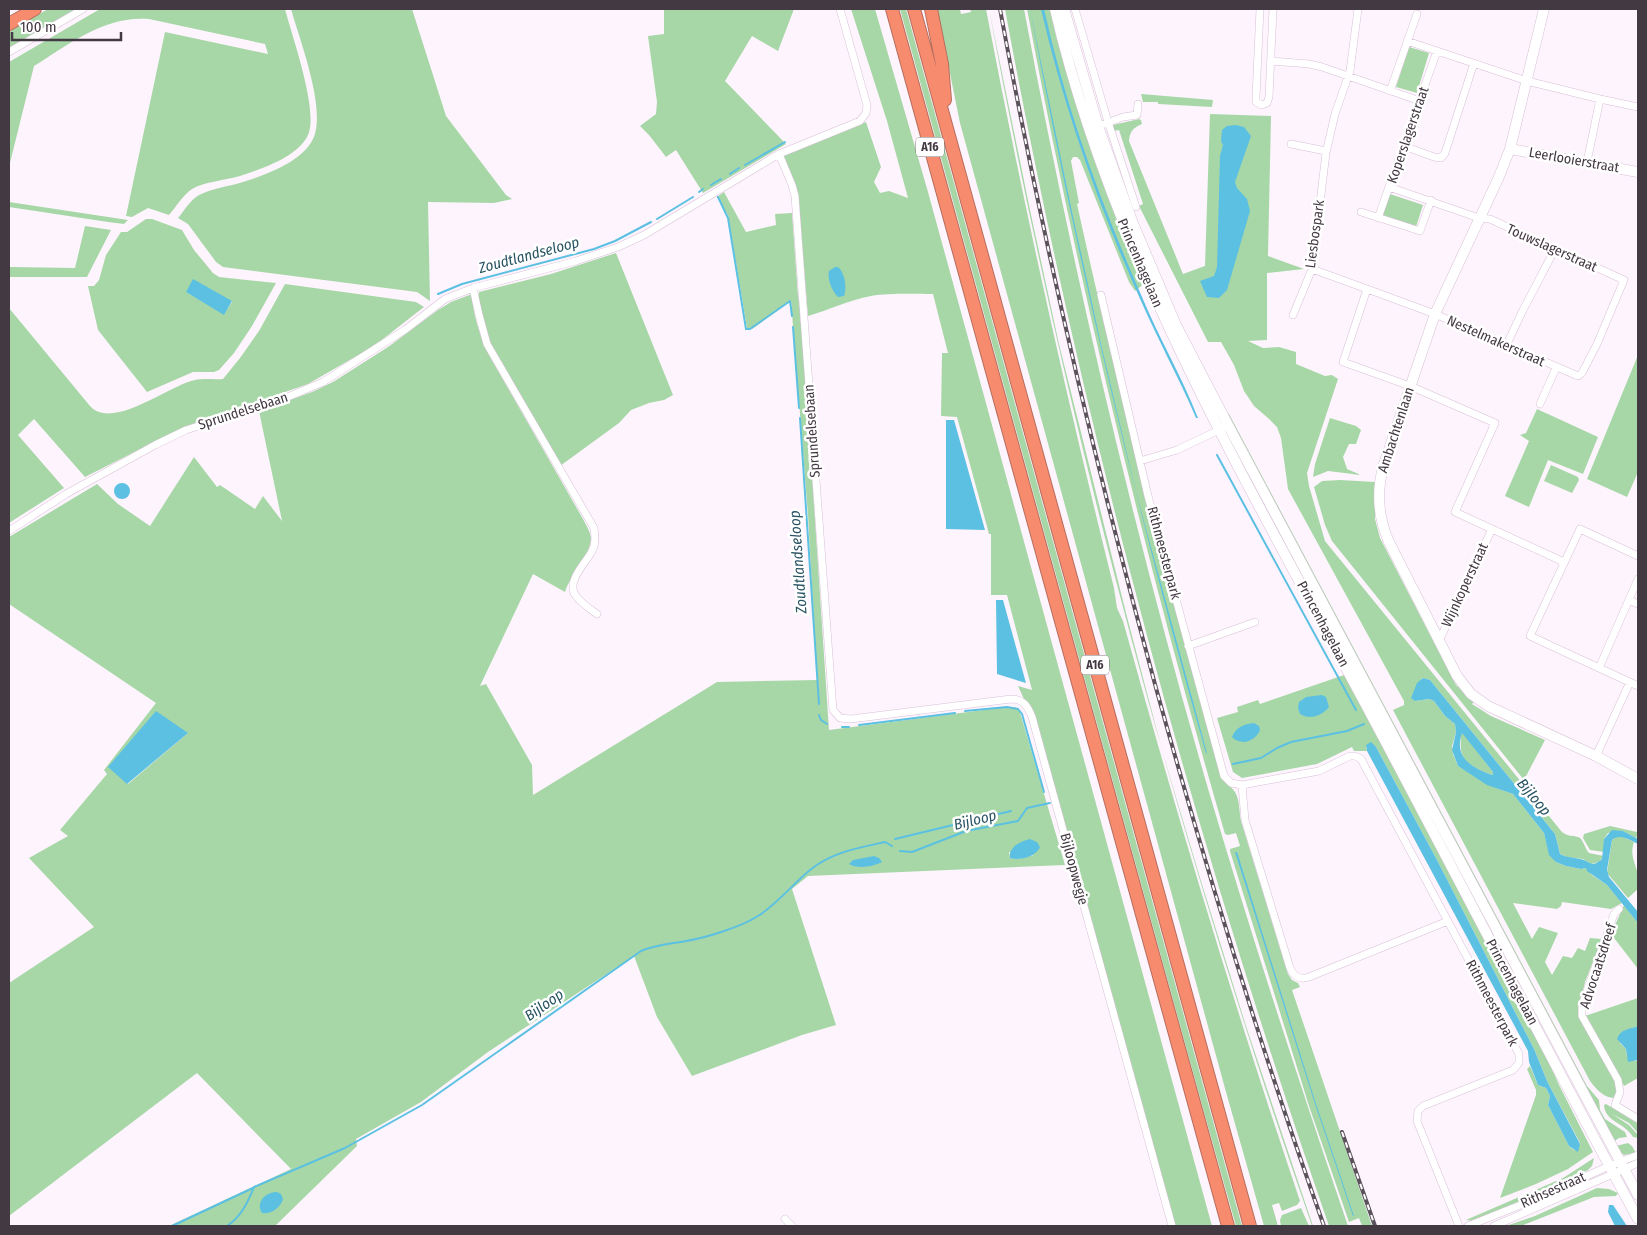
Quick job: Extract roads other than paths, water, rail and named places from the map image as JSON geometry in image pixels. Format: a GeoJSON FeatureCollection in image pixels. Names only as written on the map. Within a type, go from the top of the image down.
{"type":"FeatureCollection","features":[{"type":"Feature","properties":{"kind":"highway"},"geometry":{"type":"LineString","coordinates":[[9,24],[35,9]]}},
{"type":"Feature","properties":{"kind":"highway"},"geometry":{"type":"LineString","coordinates":[[886,9],[904,53]]}},
{"type":"Feature","properties":{"kind":"highway","name":"A16"},"geometry":{"type":"LineString","coordinates":[[892,9],[1228,1226]]}},
{"type":"Feature","properties":{"kind":"highway","name":"A16"},"geometry":{"type":"LineString","coordinates":[[914,9],[1242,1200],[1251,1226]]}},
{"type":"Feature","properties":{"kind":"highway","name":"A16"},"geometry":{"type":"LineString","coordinates":[[931,9],[942,64],[948,130]]}},
{"type":"Feature","properties":{"kind":"main road","name":"Princenhagelaan"},"geometry":{"type":"LineString","coordinates":[[1054,9],[1158,286],[1223,428],[1379,729],[1638,1219]]}},
{"type":"Feature","properties":{"kind":"main road","name":"Princenhagelaan"},"geometry":{"type":"LineString","coordinates":[[1064,9],[1098,126]]}},
{"type":"Feature","properties":{"kind":"main road","name":"Ambachtenlaan"},"geometry":{"type":"LineString","coordinates":[[1544,9],[1510,149],[1435,314],[1381,474],[1379,506],[1386,535],[1439,641],[1460,681],[1478,700],[1638,778]]}},
{"type":"Feature","properties":{"kind":"main road","name":"Leerlooierstraat"},"geometry":{"type":"LineString","coordinates":[[1510,149],[1638,172]]}},
{"type":"Feature","properties":{"kind":"main road","name":"Princenhagelaan"},"geometry":{"type":"LineString","coordinates":[[1223,428],[1638,1194]]}},
{"type":"Feature","properties":{"kind":"street"},"geometry":{"type":"LineString","coordinates":[[9,52],[84,9]]}},
{"type":"Feature","properties":{"kind":"street","name":"Sprundelsebaan"},"geometry":{"type":"LineString","coordinates":[[9,531],[66,494],[186,430],[290,396],[323,382],[406,329],[445,299],[473,288],[576,261],[618,247],[644,235],[779,154],[860,121],[866,113],[868,105],[840,9]]}},
{"type":"Feature","properties":{"kind":"street","name":"Princenhagelaan"},"geometry":{"type":"LineString","coordinates":[[1075,9],[1098,126],[1136,207]]}},
{"type":"Feature","properties":{"kind":"street"},"geometry":{"type":"LineString","coordinates":[[1260,9],[1256,102],[1262,105],[1267,103],[1269,97],[1273,9]]}},
{"type":"Feature","properties":{"kind":"street","name":"Liesbospark"},"geometry":{"type":"LineString","coordinates":[[1293,315],[1312,269],[1326,151],[1335,114],[1350,71],[1358,9]]}},
{"type":"Feature","properties":{"kind":"street"},"geometry":{"type":"LineString","coordinates":[[1390,91],[1417,14]]}},
{"type":"Feature","properties":{"kind":"street"},"geometry":{"type":"LineString","coordinates":[[1407,41],[1527,81],[1638,108]]}},
{"type":"Feature","properties":{"kind":"street","name":"Koperslagerstraat"},"geometry":{"type":"LineString","coordinates":[[1378,218],[1436,51]]}},
{"type":"Feature","properties":{"kind":"street"},"geometry":{"type":"LineString","coordinates":[[1271,61],[1309,64],[1420,101]]}},
{"type":"Feature","properties":{"kind":"street"},"geometry":{"type":"LineString","coordinates":[[1404,146],[1441,158],[1474,63]]}},
{"type":"Feature","properties":{"kind":"street"},"geometry":{"type":"LineString","coordinates":[[1588,162],[1600,99]]}},
{"type":"Feature","properties":{"kind":"street"},"geometry":{"type":"LineString","coordinates":[[1098,126],[1123,117],[1137,115],[1138,104]]}},
{"type":"Feature","properties":{"kind":"street"},"geometry":{"type":"LineString","coordinates":[[1291,144],[1326,151]]}},
{"type":"Feature","properties":{"kind":"street","name":"Sprundelsebaan"},"geometry":{"type":"LineString","coordinates":[[779,154],[795,196],[833,710]]}},
{"type":"Feature","properties":{"kind":"street","name":"Touwslagerstraat"},"geometry":{"type":"LineString","coordinates":[[1390,187],[1479,218],[1490,219],[1624,280]]}},
{"type":"Feature","properties":{"kind":"street"},"geometry":{"type":"LineString","coordinates":[[1361,212],[1420,231],[1431,200]]}},
{"type":"Feature","properties":{"kind":"street"},"geometry":{"type":"LineString","coordinates":[[1506,346],[1555,249]]}},
{"type":"Feature","properties":{"kind":"street","name":"Nestelmakerstraat"},"geometry":{"type":"LineString","coordinates":[[1312,269],[1435,314],[1576,376],[1580,375],[1597,344],[1624,280]]}},
{"type":"Feature","properties":{"kind":"street"},"geometry":{"type":"LineString","coordinates":[[473,288],[478,314],[488,344],[594,528],[594,545],[576,577],[573,591],[577,598],[597,614]]}},
{"type":"Feature","properties":{"kind":"street"},"geometry":{"type":"LineString","coordinates":[[1367,289],[1343,362],[1410,386],[1495,423],[1455,512],[1564,562]]}},
{"type":"Feature","properties":{"kind":"street","name":"Rithmeesterpark"},"geometry":{"type":"LineString","coordinates":[[1101,295],[1140,460],[1223,773],[1231,782],[1242,785],[1319,771],[1348,757],[1363,760],[1519,1056],[1519,1062],[1513,1070],[1421,1107],[1418,1111],[1418,1123],[1459,1226]]}},
{"type":"Feature","properties":{"kind":"street"},"geometry":{"type":"LineString","coordinates":[[1540,404],[1556,368]]}},
{"type":"Feature","properties":{"kind":"street"},"geometry":{"type":"LineString","coordinates":[[1140,460],[1177,450],[1223,428]]}},
{"type":"Feature","properties":{"kind":"street","name":"Wijnkoperstraat"},"geometry":{"type":"LineString","coordinates":[[1439,641],[1492,529]]}},
{"type":"Feature","properties":{"kind":"street"},"geometry":{"type":"LineString","coordinates":[[1638,556],[1580,529],[1530,636],[1638,686]]}},
{"type":"Feature","properties":{"kind":"street"},"geometry":{"type":"LineString","coordinates":[[1599,668],[1638,578]]}},
{"type":"Feature","properties":{"kind":"street"},"geometry":{"type":"LineString","coordinates":[[1629,600],[1638,604]]}},
{"type":"Feature","properties":{"kind":"street"},"geometry":{"type":"LineString","coordinates":[[1188,646],[1256,622]]}},
{"type":"Feature","properties":{"kind":"street"},"geometry":{"type":"LineString","coordinates":[[1596,756],[1630,682]]}},
{"type":"Feature","properties":{"kind":"street","name":"Bijloopwegje"},"geometry":{"type":"LineString","coordinates":[[833,710],[840,718],[851,719],[1011,699],[1020,700],[1028,707],[1172,1226]]}},
{"type":"Feature","properties":{"kind":"street"},"geometry":{"type":"LineString","coordinates":[[1242,785],[1245,820],[1290,968],[1295,976],[1300,978],[1309,977],[1448,921]]}},
{"type":"Feature","properties":{"kind":"street","name":"Advocaatsdreef"},"geometry":{"type":"LineString","coordinates":[[1619,909],[1614,914],[1582,1006],[1582,1016],[1618,1080],[1620,1092],[1614,1105],[1638,1119]]}},
{"type":"Feature","properties":{"kind":"street","name":"Rithsestraat"},"geometry":{"type":"LineString","coordinates":[[1468,1226],[1622,1166],[1638,1155]]}},
{"type":"Feature","properties":{"kind":"street","name":"Rithsestraat"},"geometry":{"type":"LineString","coordinates":[[1622,1166],[1638,1164]]}},
{"type":"Feature","properties":{"kind":"street","name":"Rithsestraat"},"geometry":{"type":"LineString","coordinates":[[1494,1226],[1612,1170]]}},
{"type":"Feature","properties":{"kind":"street"},"geometry":{"type":"LineString","coordinates":[[785,1219],[792,1226]]}},
{"type":"Feature","properties":{"kind":"water"},"geometry":{"type":"Polygon","coordinates":[[[1030,9],[1072,212],[1136,492],[1109,383],[1067,197],[1030,9]]]}},
{"type":"Feature","properties":{"kind":"water"},"geometry":{"type":"Polygon","coordinates":[[[1041,9],[1044,9],[1074,119],[1112,227],[1198,418],[1196,418],[1148,316],[1097,194],[1060,84],[1041,9]]]}},
{"type":"Feature","properties":{"kind":"water"},"geometry":{"type":"Polygon","coordinates":[[[1236,125],[1244,127],[1251,136],[1235,182],[1237,188],[1247,199],[1250,211],[1227,290],[1219,298],[1207,297],[1200,281],[1214,276],[1217,267],[1220,156],[1223,145],[1221,141],[1222,130],[1227,126],[1236,125]]]}},
{"type":"Feature","properties":{"kind":"water"},"geometry":{"type":"Polygon","coordinates":[[[838,267],[844,276],[844,296],[838,297],[830,285],[829,271],[838,267]]]}},
{"type":"Feature","properties":{"kind":"water"},"geometry":{"type":"Polygon","coordinates":[[[193,279],[232,301],[224,315],[186,292],[193,279]]]}},
{"type":"Feature","properties":{"kind":"water"},"geometry":{"type":"Polygon","coordinates":[[[946,420],[954,420],[985,530],[946,529],[946,420]]]}},
{"type":"Feature","properties":{"kind":"water"},"geometry":{"type":"Polygon","coordinates":[[[122,483],[130,491],[122,499],[114,491],[122,483]]]}},
{"type":"Feature","properties":{"kind":"water"},"geometry":{"type":"Polygon","coordinates":[[[1136,492],[1207,753],[1180,661],[1136,492]]]}},
{"type":"Feature","properties":{"kind":"water"},"geometry":{"type":"Polygon","coordinates":[[[996,600],[1003,600],[1026,683],[997,674],[996,600]]]}},
{"type":"Feature","properties":{"kind":"water"},"geometry":{"type":"Polygon","coordinates":[[[1423,678],[1430,680],[1555,834],[1560,854],[1595,864],[1602,859],[1604,839],[1612,830],[1623,831],[1638,839],[1638,844],[1621,837],[1612,840],[1607,870],[1609,877],[1638,912],[1638,923],[1607,885],[1587,871],[1586,868],[1566,866],[1556,862],[1549,855],[1544,833],[1513,794],[1487,785],[1458,766],[1452,750],[1456,732],[1455,724],[1445,716],[1434,701],[1429,699],[1415,701],[1411,698],[1417,683],[1423,678]],[[1462,733],[1460,750],[1468,763],[1493,775],[1493,772],[1462,733]]]}},
{"type":"Feature","properties":{"kind":"water"},"geometry":{"type":"Polygon","coordinates":[[[1322,695],[1326,697],[1329,707],[1326,710],[1312,717],[1300,714],[1299,702],[1306,697],[1322,695]]]}},
{"type":"Feature","properties":{"kind":"water"},"geometry":{"type":"Polygon","coordinates":[[[156,711],[188,733],[127,784],[108,767],[156,711]]]}},
{"type":"Feature","properties":{"kind":"water"},"geometry":{"type":"Polygon","coordinates":[[[1254,723],[1259,726],[1260,730],[1251,740],[1243,742],[1232,737],[1241,727],[1254,723]]]}},
{"type":"Feature","properties":{"kind":"water"},"geometry":{"type":"Polygon","coordinates":[[[1371,742],[1376,747],[1437,860],[1534,1049],[1547,1081],[1580,1144],[1578,1152],[1569,1146],[1548,1105],[1550,1096],[1546,1088],[1538,1085],[1529,1062],[1528,1051],[1367,751],[1366,745],[1371,742]]]}},
{"type":"Feature","properties":{"kind":"water"},"geometry":{"type":"Polygon","coordinates":[[[1030,839],[1037,842],[1040,847],[1035,853],[1022,858],[1010,858],[1013,848],[1019,843],[1030,839]]]}},
{"type":"Feature","properties":{"kind":"water"},"geometry":{"type":"Polygon","coordinates":[[[1235,852],[1237,852],[1316,1104],[1354,1216],[1315,1104],[1235,852]]]}},
{"type":"Feature","properties":{"kind":"water"},"geometry":{"type":"Polygon","coordinates":[[[874,856],[882,862],[865,867],[849,864],[853,860],[874,856]]]}},
{"type":"Feature","properties":{"kind":"water"},"geometry":{"type":"Polygon","coordinates":[[[1638,1026],[1638,1060],[1628,1062],[1626,1049],[1617,1039],[1623,1031],[1638,1026]]]}},
{"type":"Feature","properties":{"kind":"water"},"geometry":{"type":"Polygon","coordinates":[[[273,1192],[281,1194],[283,1199],[280,1205],[272,1212],[262,1213],[260,1205],[263,1198],[273,1192]]]}},
{"type":"Feature","properties":{"kind":"water"},"geometry":{"type":"Polygon","coordinates":[[[1609,1205],[1613,1205],[1627,1226],[1615,1226],[1608,1212],[1609,1205]]]}},
{"type":"Feature","properties":{"kind":"waterway"},"geometry":{"type":"LineString","coordinates":[[745,165],[785,142]]}},
{"type":"Feature","properties":{"kind":"waterway"},"geometry":{"type":"LineString","coordinates":[[730,174],[739,168]]}},
{"type":"Feature","properties":{"kind":"waterway"},"geometry":{"type":"LineString","coordinates":[[711,185],[721,179]]}},
{"type":"Feature","properties":{"kind":"waterway","name":"Zoudtlandseloop"},"geometry":{"type":"LineString","coordinates":[[699,192],[703,189]]}},
{"type":"Feature","properties":{"kind":"waterway","name":"Zoudtlandseloop"},"geometry":{"type":"LineString","coordinates":[[657,219],[693,197]]}},
{"type":"Feature","properties":{"kind":"waterway","name":"Zoudtlandseloop"},"geometry":{"type":"LineString","coordinates":[[718,197],[728,218],[746,329],[750,329],[790,301],[792,316]]}},
{"type":"Feature","properties":{"kind":"waterway","name":"Zoudtlandseloop"},"geometry":{"type":"LineString","coordinates":[[438,294],[462,284],[594,249],[615,241],[651,222]]}},
{"type":"Feature","properties":{"kind":"waterway","name":"Zoudtlandseloop"},"geometry":{"type":"LineString","coordinates":[[793,327],[799,408]]}},
{"type":"Feature","properties":{"kind":"waterway","name":"Zoudtlandseloop"},"geometry":{"type":"LineString","coordinates":[[800,418],[819,704]]}},
{"type":"Feature","properties":{"kind":"waterway"},"geometry":{"type":"LineString","coordinates":[[1217,455],[1356,710]]}},
{"type":"Feature","properties":{"kind":"waterway","name":"Zoudtlandseloop"},"geometry":{"type":"LineString","coordinates":[[965,711],[1007,707],[1018,709],[1022,714],[1044,792]]}},
{"type":"Feature","properties":{"kind":"waterway","name":"Zoudtlandseloop"},"geometry":{"type":"LineString","coordinates":[[859,725],[955,713]]}},
{"type":"Feature","properties":{"kind":"waterway","name":"Zoudtlandseloop"},"geometry":{"type":"LineString","coordinates":[[819,715],[821,720],[827,724]]}},
{"type":"Feature","properties":{"kind":"waterway","name":"Bijloop"},"geometry":{"type":"LineString","coordinates":[[1233,764],[1261,758],[1291,742],[1347,731],[1364,724]]}},
{"type":"Feature","properties":{"kind":"waterway","name":"Zoudtlandseloop"},"geometry":{"type":"LineString","coordinates":[[842,727],[849,727]]}},
{"type":"Feature","properties":{"kind":"waterway","name":"Bijloop"},"geometry":{"type":"LineString","coordinates":[[900,851],[912,852],[966,831],[1018,821],[1027,808],[1050,803]]}},
{"type":"Feature","properties":{"kind":"waterway"},"geometry":{"type":"LineString","coordinates":[[895,839],[1011,811]]}},
{"type":"Feature","properties":{"kind":"waterway","name":"Bijloop"},"geometry":{"type":"LineString","coordinates":[[227,1226],[240,1214],[247,1204],[254,1187],[345,1148],[422,1105],[641,951],[723,932],[764,912],[810,870],[827,859],[865,846],[885,842],[892,846]]}},
{"type":"Feature","properties":{"kind":"waterway"},"geometry":{"type":"LineString","coordinates":[[172,1226],[253,1188]]}},
{"type":"Feature","properties":{"kind":"railway"},"geometry":{"type":"LineString","coordinates":[[1000,9],[1016,94],[1071,350],[1156,688],[1235,959],[1278,1093],[1324,1226]]}},
{"type":"Feature","properties":{"kind":"railway"},"geometry":{"type":"LineString","coordinates":[[1342,1132],[1375,1226]]}}]}
